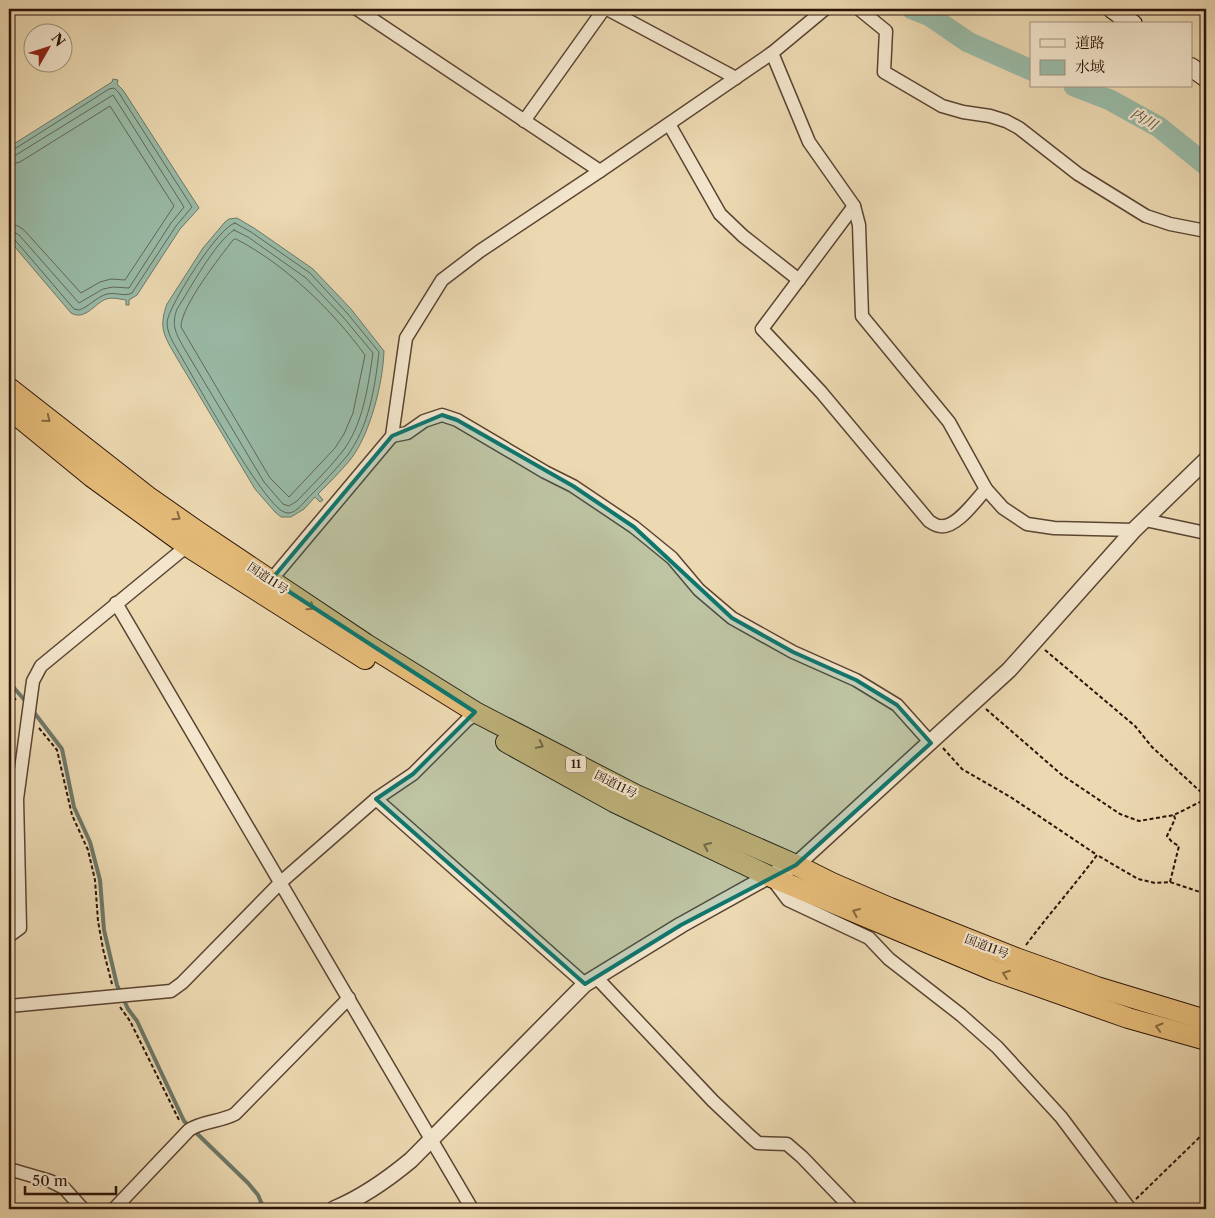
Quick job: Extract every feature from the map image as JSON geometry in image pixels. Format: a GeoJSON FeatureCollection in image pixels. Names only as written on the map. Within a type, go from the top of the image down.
{"type":"FeatureCollection","features":[{"type":"Feature","properties":{"kind":"highway","name":"国道11号"},"geometry":{"type":"LineString","coordinates":[[9,388],[147,496],[192,539],[271,580],[472,717],[614,802],[769,876],[995,971],[1128,1018],[1206,1040]]}},
{"type":"Feature","properties":{"kind":"highway","name":"国道11号"},"geometry":{"type":"LineString","coordinates":[[9,409],[92,477],[192,539],[389,674],[472,717],[636,795],[796,865],[832,884],[890,908],[1016,958],[1097,987],[1206,1020]]}},
{"type":"Feature","properties":{"kind":"main road"},"geometry":{"type":"LineString","coordinates":[[1112,9],[1130,22]]}},
{"type":"Feature","properties":{"kind":"main road"},"geometry":{"type":"LineString","coordinates":[[1192,68],[1206,78]]}},
{"type":"Feature","properties":{"kind":"street"},"geometry":{"type":"LineString","coordinates":[[357,9],[600,172]]}},
{"type":"Feature","properties":{"kind":"street"},"geometry":{"type":"LineString","coordinates":[[524,122],[605,9],[736,78]]}},
{"type":"Feature","properties":{"kind":"street"},"geometry":{"type":"LineString","coordinates":[[271,580],[392,436],[406,338],[442,280],[480,251],[600,172],[772,54],[825,9]]}},
{"type":"Feature","properties":{"kind":"street"},"geometry":{"type":"LineString","coordinates":[[859,9],[886,31],[884,72],[942,106],[963,112],[990,116],[1019,128],[1078,174],[1146,216],[1170,224],[1206,231]]}},
{"type":"Feature","properties":{"kind":"street"},"geometry":{"type":"LineString","coordinates":[[772,54],[809,142],[854,206],[859,225],[862,316],[949,422],[986,489],[1003,508],[1027,524],[1054,528],[1140,525],[1206,533]]}},
{"type":"Feature","properties":{"kind":"street"},"geometry":{"type":"LineString","coordinates":[[669,124],[720,214],[743,236],[799,280]]}},
{"type":"Feature","properties":{"kind":"street"},"geometry":{"type":"LineString","coordinates":[[854,206],[762,329],[821,392],[929,521],[939,526],[950,526],[958,520],[986,489]]}},
{"type":"Feature","properties":{"kind":"street"},"geometry":{"type":"LineString","coordinates":[[392,436],[407,433],[424,421],[442,415],[457,420],[545,472],[573,486],[634,527],[672,558],[699,590],[732,618],[793,652],[856,680],[897,706],[933,740]]}},
{"type":"Feature","properties":{"kind":"street"},"geometry":{"type":"LineString","coordinates":[[334,1209],[352,1202],[389,1179],[411,1160],[590,980],[680,925],[769,876],[796,865],[1008,670],[1140,525],[1206,460]]}},
{"type":"Feature","properties":{"kind":"street"},"geometry":{"type":"LineString","coordinates":[[9,936],[20,928],[17,799],[33,681],[41,666],[192,539]]}},
{"type":"Feature","properties":{"kind":"street"},"geometry":{"type":"LineString","coordinates":[[116,603],[472,1209]]}},
{"type":"Feature","properties":{"kind":"street"},"geometry":{"type":"LineString","coordinates":[[9,1006],[171,991],[182,983],[281,882],[376,799],[413,774],[472,717]]}},
{"type":"Feature","properties":{"kind":"street"},"geometry":{"type":"LineString","coordinates":[[376,799],[590,980],[750,1136],[758,1142],[787,1144],[852,1209]]}},
{"type":"Feature","properties":{"kind":"street"},"geometry":{"type":"LineString","coordinates":[[769,876],[788,900],[870,938],[889,958],[961,1015],[997,1047],[1060,1117],[1129,1208]]}},
{"type":"Feature","properties":{"kind":"street"},"geometry":{"type":"LineString","coordinates":[[114,1209],[190,1129],[220,1121],[235,1114],[349,998]]}},
{"type":"Feature","properties":{"kind":"street"},"geometry":{"type":"LineString","coordinates":[[9,1169],[50,1181],[64,1188],[83,1209]]}},
{"type":"Feature","properties":{"kind":"path"},"geometry":{"type":"LineString","coordinates":[[976,701],[1062,775],[1120,814],[1139,821],[1174,816],[1202,801],[1206,796],[1152,747],[1135,726],[1035,641]]}},
{"type":"Feature","properties":{"kind":"path"},"geometry":{"type":"LineString","coordinates":[[28,709],[57,750],[72,815],[88,850],[95,880],[98,921],[103,949],[120,997],[122,1011],[130,1021],[180,1123],[190,1129]]}},
{"type":"Feature","properties":{"kind":"path"},"geometry":{"type":"LineString","coordinates":[[933,740],[962,769],[1012,798],[1097,855],[1138,878],[1156,883],[1170,882],[1206,894]]}},
{"type":"Feature","properties":{"kind":"path"},"geometry":{"type":"LineString","coordinates":[[1170,882],[1179,846],[1167,836],[1175,820],[1174,816]]}},
{"type":"Feature","properties":{"kind":"path"},"geometry":{"type":"LineString","coordinates":[[1016,958],[1045,920],[1070,892],[1097,855]]}},
{"type":"Feature","properties":{"kind":"path"},"geometry":{"type":"LineString","coordinates":[[1129,1208],[1206,1131]]}},
{"type":"Feature","properties":{"kind":"highlighted area"},"geometry":{"type":"Polygon","coordinates":[[[442,415],[457,420],[573,486],[634,527],[732,618],[793,652],[856,680],[897,705],[931,743],[796,865],[681,925],[585,984],[376,799],[413,774],[475,712],[271,580],[392,436],[442,415]]]}},
{"type":"Feature","properties":{"kind":"water"},"geometry":{"type":"Polygon","coordinates":[[[113,79],[118,80],[117,84],[123,90],[199,208],[180,229],[137,295],[129,300],[129,305],[126,305],[126,300],[109,298],[89,311],[76,315],[71,313],[9,240],[9,147],[112,82],[113,79]]]}},
{"type":"Feature","properties":{"kind":"water"},"geometry":{"type":"Polygon","coordinates":[[[237,218],[313,269],[351,309],[384,351],[378,393],[364,437],[350,460],[318,494],[323,500],[320,502],[315,497],[304,509],[291,517],[281,517],[255,489],[174,353],[163,330],[163,318],[167,304],[203,248],[225,222],[229,219],[237,218]]]}},
{"type":"Feature","properties":{"kind":"waterway","name":"内川"},"geometry":{"type":"LineString","coordinates":[[912,9],[930,16],[968,42],[1030,70]]}},
{"type":"Feature","properties":{"kind":"waterway","name":"内川"},"geometry":{"type":"LineString","coordinates":[[1079,88],[1110,100],[1159,127],[1206,165]]}},
{"type":"Feature","properties":{"kind":"waterway"},"geometry":{"type":"LineString","coordinates":[[9,682],[27,703]]}},
{"type":"Feature","properties":{"kind":"waterway"},"geometry":{"type":"LineString","coordinates":[[33,711],[62,749],[74,807],[90,842],[100,880],[104,930],[117,985],[128,1009],[137,1021],[184,1121],[248,1183],[258,1195],[264,1209]]}}]}
